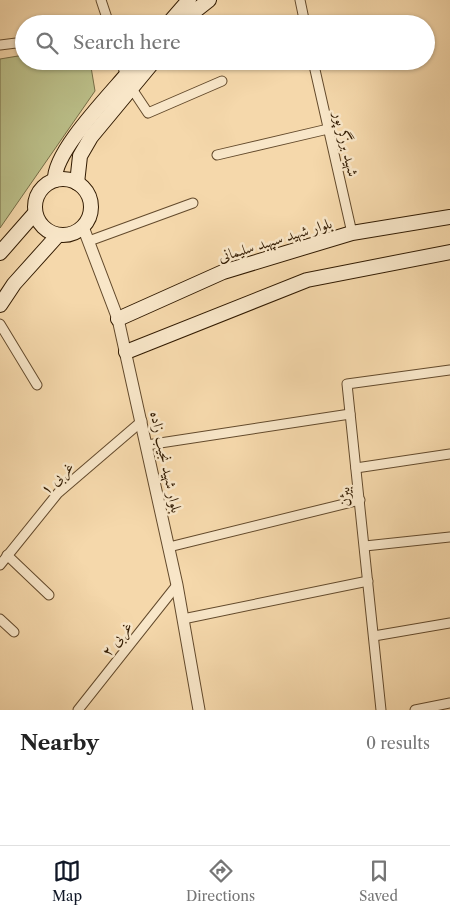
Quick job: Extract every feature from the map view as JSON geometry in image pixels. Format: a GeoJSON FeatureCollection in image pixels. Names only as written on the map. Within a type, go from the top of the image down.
{"type":"FeatureCollection","features":[{"type":"Feature","properties":{"kind":"main road"},"geometry":{"type":"LineString","coordinates":[[176,15],[188,0]]}},
{"type":"Feature","properties":{"kind":"main road"},"geometry":{"type":"LineString","coordinates":[[190,15],[209,0]]}},
{"type":"Feature","properties":{"kind":"main road"},"geometry":{"type":"LineString","coordinates":[[77,183],[80,156],[129,83],[134,70]]}},
{"type":"Feature","properties":{"kind":"main road"},"geometry":{"type":"LineString","coordinates":[[55,180],[55,171],[62,157],[88,118],[144,70]]}},
{"type":"Feature","properties":{"kind":"main road"},"geometry":{"type":"LineString","coordinates":[[63,179],[77,183],[88,195],[91,212],[83,227],[72,234],[58,235],[48,231],[40,223],[35,213],[37,196],[41,189],[55,180],[63,179]]}},
{"type":"Feature","properties":{"kind":"main road"},"geometry":{"type":"LineString","coordinates":[[0,253],[35,213]]}},
{"type":"Feature","properties":{"kind":"main road","name":"بلوار شهید سپهبد سلیمانی"},"geometry":{"type":"LineString","coordinates":[[118,319],[223,272],[352,233],[450,217]]}},
{"type":"Feature","properties":{"kind":"main road"},"geometry":{"type":"LineString","coordinates":[[0,305],[14,284],[58,235]]}},
{"type":"Feature","properties":{"kind":"main road"},"geometry":{"type":"LineString","coordinates":[[126,352],[307,280],[450,252]]}},
{"type":"Feature","properties":{"kind":"street"},"geometry":{"type":"LineString","coordinates":[[102,0],[106,15]]}},
{"type":"Feature","properties":{"kind":"street"},"geometry":{"type":"LineString","coordinates":[[300,0],[303,15]]}},
{"type":"Feature","properties":{"kind":"street"},"geometry":{"type":"LineString","coordinates":[[0,45],[15,43]]}},
{"type":"Feature","properties":{"kind":"street"},"geometry":{"type":"LineString","coordinates":[[124,70],[129,83],[148,113],[222,81]]}},
{"type":"Feature","properties":{"kind":"street","name":"شهید برزگر پور"},"geometry":{"type":"LineString","coordinates":[[315,70],[352,233]]}},
{"type":"Feature","properties":{"kind":"street"},"geometry":{"type":"LineString","coordinates":[[218,155],[328,128]]}},
{"type":"Feature","properties":{"kind":"street"},"geometry":{"type":"LineString","coordinates":[[88,240],[193,204]]}},
{"type":"Feature","properties":{"kind":"street","name":"بلوار شهید نجیب زاده"},"geometry":{"type":"LineString","coordinates":[[83,227],[118,319],[126,352],[177,585],[199,710]]}},
{"type":"Feature","properties":{"kind":"street"},"geometry":{"type":"LineString","coordinates":[[0,324],[37,385]]}},
{"type":"Feature","properties":{"kind":"street","name":"بیژن"},"geometry":{"type":"LineString","coordinates":[[381,710],[347,384],[450,370]]}},
{"type":"Feature","properties":{"kind":"street"},"geometry":{"type":"LineString","coordinates":[[147,445],[350,414]]}},
{"type":"Feature","properties":{"kind":"street","name":"غربی ۱"},"geometry":{"type":"LineString","coordinates":[[0,565],[58,493],[142,421]]}},
{"type":"Feature","properties":{"kind":"street"},"geometry":{"type":"LineString","coordinates":[[356,468],[450,454]]}},
{"type":"Feature","properties":{"kind":"street"},"geometry":{"type":"LineString","coordinates":[[169,547],[360,500]]}},
{"type":"Feature","properties":{"kind":"street"},"geometry":{"type":"LineString","coordinates":[[364,546],[450,538]]}},
{"type":"Feature","properties":{"kind":"street"},"geometry":{"type":"LineString","coordinates":[[7,555],[49,595]]}},
{"type":"Feature","properties":{"kind":"street"},"geometry":{"type":"LineString","coordinates":[[182,619],[368,581]]}},
{"type":"Feature","properties":{"kind":"street","name":"غربی ۲"},"geometry":{"type":"LineString","coordinates":[[78,710],[177,585]]}},
{"type":"Feature","properties":{"kind":"street"},"geometry":{"type":"LineString","coordinates":[[0,619],[14,632]]}},
{"type":"Feature","properties":{"kind":"street"},"geometry":{"type":"LineString","coordinates":[[374,636],[450,623]]}},
{"type":"Feature","properties":{"kind":"street"},"geometry":{"type":"LineString","coordinates":[[415,710],[450,703]]}},
{"type":"Feature","properties":{"kind":"green space"},"geometry":{"type":"Polygon","coordinates":[[[15,56],[15,70],[92,70],[95,91],[0,228],[0,59],[15,56]]]}}]}
